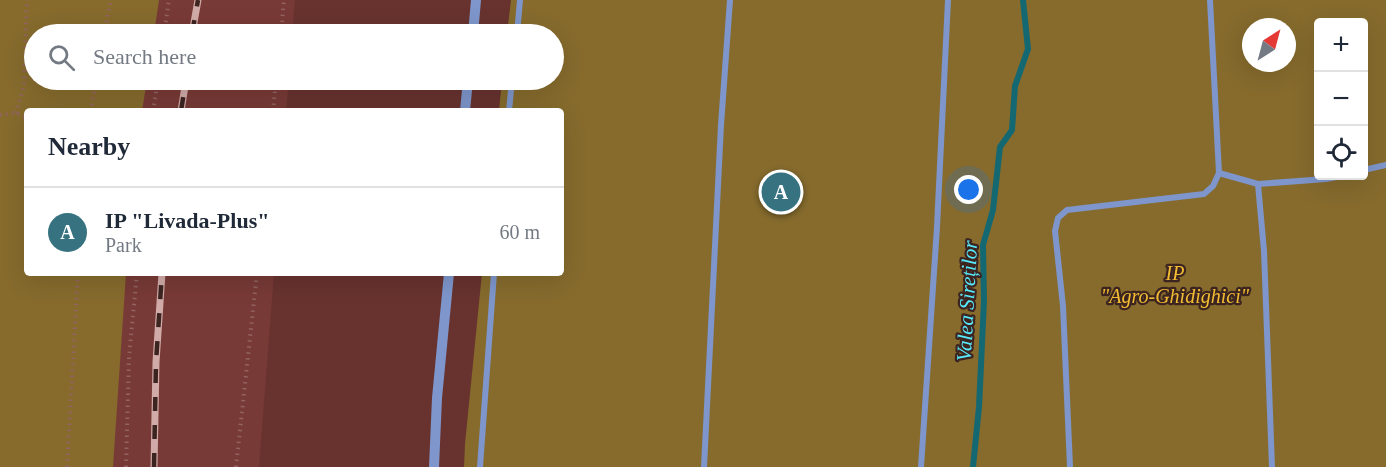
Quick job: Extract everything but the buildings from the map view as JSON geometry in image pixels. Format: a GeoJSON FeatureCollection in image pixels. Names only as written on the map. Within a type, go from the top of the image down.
{"type":"FeatureCollection","features":[{"type":"Feature","properties":{"kind":"street"},"geometry":{"type":"LineString","coordinates":[[474,24],[476,0]]}},
{"type":"Feature","properties":{"kind":"street"},"geometry":{"type":"LineString","coordinates":[[518,24],[520,0]]}},
{"type":"Feature","properties":{"kind":"street"},"geometry":{"type":"LineString","coordinates":[[704,467],[721,124],[730,0]]}},
{"type":"Feature","properties":{"kind":"street"},"geometry":{"type":"LineString","coordinates":[[921,467],[937,227],[948,0]]}},
{"type":"Feature","properties":{"kind":"street"},"geometry":{"type":"LineString","coordinates":[[1070,467],[1063,306],[1055,231],[1058,218],[1067,210],[1204,194],[1213,186],[1219,173],[1210,0]]}},
{"type":"Feature","properties":{"kind":"street"},"geometry":{"type":"LineString","coordinates":[[465,108],[467,90]]}},
{"type":"Feature","properties":{"kind":"street"},"geometry":{"type":"LineString","coordinates":[[509,108],[511,90]]}},
{"type":"Feature","properties":{"kind":"street"},"geometry":{"type":"LineString","coordinates":[[1368,169],[1386,165]]}},
{"type":"Feature","properties":{"kind":"street"},"geometry":{"type":"LineString","coordinates":[[1219,173],[1258,184],[1314,180]]}},
{"type":"Feature","properties":{"kind":"street"},"geometry":{"type":"LineString","coordinates":[[1258,184],[1264,251],[1272,467]]}},
{"type":"Feature","properties":{"kind":"street"},"geometry":{"type":"LineString","coordinates":[[434,467],[437,398],[449,276]]}},
{"type":"Feature","properties":{"kind":"street"},"geometry":{"type":"LineString","coordinates":[[480,467],[495,276]]}},
{"type":"Feature","properties":{"kind":"path"},"geometry":{"type":"LineString","coordinates":[[26,24],[27,0]]}},
{"type":"Feature","properties":{"kind":"path"},"geometry":{"type":"LineString","coordinates":[[106,24],[111,0]]}},
{"type":"Feature","properties":{"kind":"path"},"geometry":{"type":"LineString","coordinates":[[165,24],[169,0]]}},
{"type":"Feature","properties":{"kind":"path"},"geometry":{"type":"LineString","coordinates":[[282,24],[284,0]]}},
{"type":"Feature","properties":{"kind":"path"},"geometry":{"type":"LineString","coordinates":[[16,113],[24,84]]}},
{"type":"Feature","properties":{"kind":"path"},"geometry":{"type":"LineString","coordinates":[[91,108],[94,90]]}},
{"type":"Feature","properties":{"kind":"path"},"geometry":{"type":"LineString","coordinates":[[153,108],[156,90]]}},
{"type":"Feature","properties":{"kind":"path"},"geometry":{"type":"LineString","coordinates":[[273,108],[275,90]]}},
{"type":"Feature","properties":{"kind":"path"},"geometry":{"type":"LineString","coordinates":[[0,115],[16,113],[24,117]]}},
{"type":"Feature","properties":{"kind":"path"},"geometry":{"type":"LineString","coordinates":[[67,467],[78,276]]}},
{"type":"Feature","properties":{"kind":"path"},"geometry":{"type":"LineString","coordinates":[[126,467],[129,357],[137,276]]}},
{"type":"Feature","properties":{"kind":"path"},"geometry":{"type":"LineString","coordinates":[[236,467],[256,276]]}},
{"type":"Feature","properties":{"kind":"shaded area"},"geometry":{"type":"Polygon","coordinates":[[[120,0],[295,0],[293,24],[116,24],[120,0]]]}},
{"type":"Feature","properties":{"kind":"shaded area"},"geometry":{"type":"Polygon","coordinates":[[[106,90],[288,90],[286,108],[103,108],[106,90]]]}},
{"type":"Feature","properties":{"kind":"shaded area"},"geometry":{"type":"Polygon","coordinates":[[[86,276],[274,276],[259,467],[79,467],[86,276]]]}},
{"type":"Feature","properties":{"kind":"green space"},"geometry":{"type":"Polygon","coordinates":[[[0,0],[159,0],[155,24],[24,24],[24,90],[145,90],[142,108],[24,108],[24,276],[126,276],[113,467],[0,467],[0,0]]]}},
{"type":"Feature","properties":{"kind":"green space","name":"IP \"Agro-Ghidighici\""},"geometry":{"type":"Polygon","coordinates":[[[511,0],[1386,0],[1386,467],[464,467],[482,276],[564,276],[564,108],[499,108],[501,90],[564,90],[564,24],[508,24],[511,0]]]}},
{"type":"Feature","properties":{"kind":"waterway","name":"Valea Sireților"},"geometry":{"type":"LineString","coordinates":[[973,467],[979,407],[984,301],[983,245],[993,210],[1000,147],[1012,130],[1015,86],[1028,49],[1023,0]]}},
{"type":"Feature","properties":{"kind":"railway"},"geometry":{"type":"LineString","coordinates":[[194,24],[198,0]]}},
{"type":"Feature","properties":{"kind":"railway"},"geometry":{"type":"LineString","coordinates":[[181,108],[184,90]]}},
{"type":"Feature","properties":{"kind":"railway"},"geometry":{"type":"LineString","coordinates":[[154,467],[156,362],[162,276]]}},
{"type":"Feature","properties":{"kind":"place","name":"IP \"Livada-Plus\""},"geometry":{"type":"Point","coordinates":[781,192]}}]}
